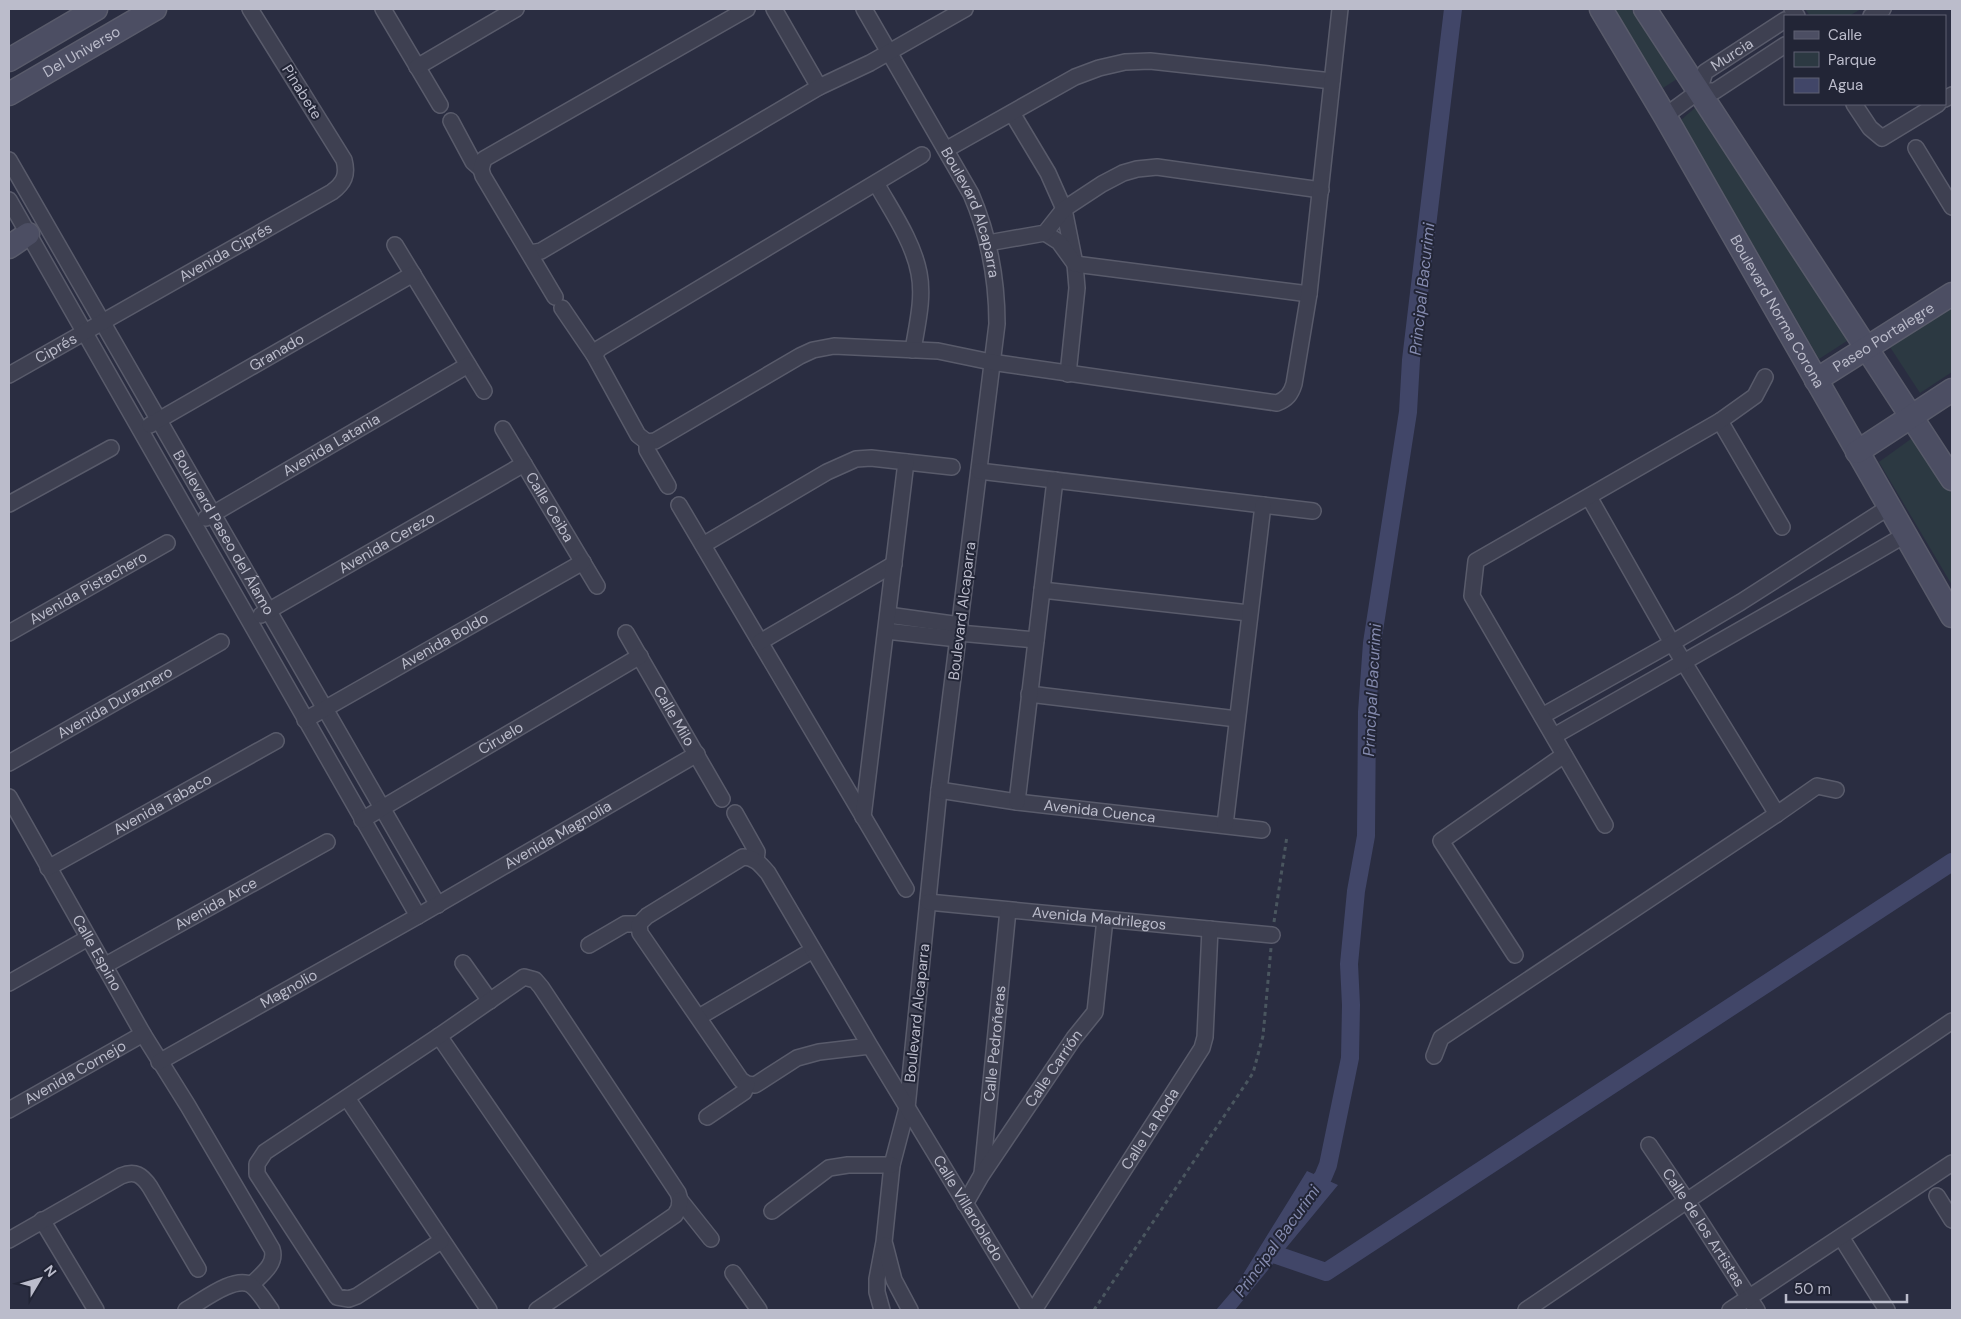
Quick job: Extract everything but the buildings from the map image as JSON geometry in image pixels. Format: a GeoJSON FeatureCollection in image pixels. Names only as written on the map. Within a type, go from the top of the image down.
{"type":"FeatureCollection","features":[{"type":"Feature","properties":{"kind":"street","name":"Del Universo"},"geometry":{"type":"LineString","coordinates":[[9,94],[155,9]]}},
{"type":"Feature","properties":{"kind":"street","name":"Pinabete"},"geometry":{"type":"LineString","coordinates":[[250,9],[341,154],[346,166],[345,178]]}},
{"type":"Feature","properties":{"kind":"street"},"geometry":{"type":"LineString","coordinates":[[383,9],[440,105]]}},
{"type":"Feature","properties":{"kind":"street"},"geometry":{"type":"LineString","coordinates":[[417,67],[516,9]]}},
{"type":"Feature","properties":{"kind":"street"},"geometry":{"type":"LineString","coordinates":[[747,9],[484,159],[481,168],[482,176],[559,302],[594,355],[638,435],[647,442],[655,441],[813,350],[834,346],[938,350],[991,362],[1068,374],[1277,403],[1285,400],[1291,393],[1294,384],[1310,294],[1340,9]]}},
{"type":"Feature","properties":{"kind":"street"},"geometry":{"type":"LineString","coordinates":[[774,9],[819,87]]}},
{"type":"Feature","properties":{"kind":"street","name":"Boulevard Alcaparra"},"geometry":{"type":"LineString","coordinates":[[864,9],[947,149],[971,194],[981,217],[988,243],[997,294],[997,324],[939,790],[908,1108],[892,1165],[884,1242],[877,1279],[877,1292],[882,1310]]}},
{"type":"Feature","properties":{"kind":"street"},"geometry":{"type":"LineString","coordinates":[[530,253],[541,251],[819,87],[870,63],[965,9]]}},
{"type":"Feature","properties":{"kind":"street","name":"Boulevard Norma Corona"},"geometry":{"type":"LineString","coordinates":[[1601,9],[1665,116],[1952,616]]}},
{"type":"Feature","properties":{"kind":"street"},"geometry":{"type":"LineString","coordinates":[[1645,9],[1952,479]]}},
{"type":"Feature","properties":{"kind":"street"},"geometry":{"type":"LineString","coordinates":[[9,60],[86,11]]}},
{"type":"Feature","properties":{"kind":"street","name":"Murcia"},"geometry":{"type":"LineString","coordinates":[[1784,20],[1705,72],[1699,91],[1715,92],[1784,46]]}},
{"type":"Feature","properties":{"kind":"street"},"geometry":{"type":"LineString","coordinates":[[947,149],[1075,77],[1099,68],[1125,62],[1150,61],[1332,81]]}},
{"type":"Feature","properties":{"kind":"street"},"geometry":{"type":"LineString","coordinates":[[1665,116],[1699,91]]}},
{"type":"Feature","properties":{"kind":"street"},"geometry":{"type":"LineString","coordinates":[[1855,105],[1870,128],[1882,138],[1936,105]]}},
{"type":"Feature","properties":{"kind":"street"},"geometry":{"type":"LineString","coordinates":[[1012,113],[1048,174],[1064,209],[1075,264],[1077,288],[1068,374]]}},
{"type":"Feature","properties":{"kind":"street"},"geometry":{"type":"LineString","coordinates":[[450,121],[474,162],[481,168]]}},
{"type":"Feature","properties":{"kind":"street"},"geometry":{"type":"LineString","coordinates":[[1916,148],[1952,207]]}},
{"type":"Feature","properties":{"kind":"street"},"geometry":{"type":"LineString","coordinates":[[594,355],[600,348],[922,155]]}},
{"type":"Feature","properties":{"kind":"street","name":"Boulevard Paseo del Álamo"},"geometry":{"type":"LineString","coordinates":[[9,160],[438,905]]}},
{"type":"Feature","properties":{"kind":"street"},"geometry":{"type":"LineString","coordinates":[[988,243],[1045,233],[1064,209],[1102,184],[1123,173],[1137,169],[1157,167],[1321,190]]}},
{"type":"Feature","properties":{"kind":"street","name":"Avenida Ciprés"},"geometry":{"type":"LineString","coordinates":[[102,322],[332,192],[343,183],[345,178]]}},
{"type":"Feature","properties":{"kind":"street"},"geometry":{"type":"LineString","coordinates":[[876,182],[908,242],[919,273],[920,306],[912,350]]}},
{"type":"Feature","properties":{"kind":"street","name":"Boulevard Paseo del Álamo"},"geometry":{"type":"LineString","coordinates":[[9,200],[418,916]]}},
{"type":"Feature","properties":{"kind":"street"},"geometry":{"type":"LineString","coordinates":[[1045,233],[1059,242],[1075,264],[1310,294]]}},
{"type":"Feature","properties":{"kind":"street"},"geometry":{"type":"LineString","coordinates":[[9,247],[28,234]]}},
{"type":"Feature","properties":{"kind":"street"},"geometry":{"type":"LineString","coordinates":[[395,245],[484,391]]}},
{"type":"Feature","properties":{"kind":"street","name":"Granado"},"geometry":{"type":"LineString","coordinates":[[140,431],[413,274]]}},
{"type":"Feature","properties":{"kind":"street","name":"Paseo Portalegre"},"geometry":{"type":"LineString","coordinates":[[1816,380],[1952,294]]}},
{"type":"Feature","properties":{"kind":"street","name":"Ciprés"},"geometry":{"type":"LineString","coordinates":[[9,375],[102,322]]}},
{"type":"Feature","properties":{"kind":"street","name":"Avenida Latania"},"geometry":{"type":"LineString","coordinates":[[194,524],[468,365]]}},
{"type":"Feature","properties":{"kind":"street"},"geometry":{"type":"LineString","coordinates":[[1605,825],[1472,596],[1476,561],[1720,421],[1755,396],[1765,377]]}},
{"type":"Feature","properties":{"kind":"street"},"geometry":{"type":"LineString","coordinates":[[1857,452],[1952,390]]}},
{"type":"Feature","properties":{"kind":"street"},"geometry":{"type":"LineString","coordinates":[[1720,421],[1782,527]]}},
{"type":"Feature","properties":{"kind":"street","name":"Calle Ceiba"},"geometry":{"type":"LineString","coordinates":[[503,429],[597,586]]}},
{"type":"Feature","properties":{"kind":"street"},"geometry":{"type":"LineString","coordinates":[[647,442],[647,450],[668,486]]}},
{"type":"Feature","properties":{"kind":"street"},"geometry":{"type":"LineString","coordinates":[[9,504],[111,448]]}},
{"type":"Feature","properties":{"kind":"street"},"geometry":{"type":"LineString","coordinates":[[703,545],[827,472],[856,459],[871,458],[952,467]]}},
{"type":"Feature","properties":{"kind":"street"},"geometry":{"type":"LineString","coordinates":[[863,817],[906,462]]}},
{"type":"Feature","properties":{"kind":"street","name":"Avenida Cerezo"},"geometry":{"type":"LineString","coordinates":[[250,622],[524,464]]}},
{"type":"Feature","properties":{"kind":"street"},"geometry":{"type":"LineString","coordinates":[[979,471],[1313,511]]}},
{"type":"Feature","properties":{"kind":"street"},"geometry":{"type":"LineString","coordinates":[[1017,802],[1055,480]]}},
{"type":"Feature","properties":{"kind":"street"},"geometry":{"type":"LineString","coordinates":[[1589,497],[1672,643],[1777,814]]}},
{"type":"Feature","properties":{"kind":"street"},"geometry":{"type":"LineString","coordinates":[[679,505],[906,889]]}},
{"type":"Feature","properties":{"kind":"street"},"geometry":{"type":"LineString","coordinates":[[1225,825],[1262,505]]}},
{"type":"Feature","properties":{"kind":"street"},"geometry":{"type":"LineString","coordinates":[[1542,716],[1741,602],[1889,507]]}},
{"type":"Feature","properties":{"kind":"street"},"geometry":{"type":"LineString","coordinates":[[1554,736],[1684,661],[1750,626],[1905,535]]}},
{"type":"Feature","properties":{"kind":"street","name":"Avenida Pistachero"},"geometry":{"type":"LineString","coordinates":[[9,633],[167,543]]}},
{"type":"Feature","properties":{"kind":"street","name":"Avenida Boldo"},"geometry":{"type":"LineString","coordinates":[[305,720],[583,562]]}},
{"type":"Feature","properties":{"kind":"street"},"geometry":{"type":"LineString","coordinates":[[760,642],[894,564]]}},
{"type":"Feature","properties":{"kind":"street"},"geometry":{"type":"LineString","coordinates":[[1042,590],[1249,613]]}},
{"type":"Feature","properties":{"kind":"street"},"geometry":{"type":"LineString","coordinates":[[888,615],[959,633]]}},
{"type":"Feature","properties":{"kind":"street"},"geometry":{"type":"LineString","coordinates":[[886,631],[959,633],[1036,640]]}},
{"type":"Feature","properties":{"kind":"street","name":"Calle Milo"},"geometry":{"type":"LineString","coordinates":[[626,633],[722,799]]}},
{"type":"Feature","properties":{"kind":"street","name":"Avenida Duraznero"},"geometry":{"type":"LineString","coordinates":[[9,763],[221,642]]}},
{"type":"Feature","properties":{"kind":"street","name":"Ciruelo"},"geometry":{"type":"LineString","coordinates":[[362,820],[640,656]]}},
{"type":"Feature","properties":{"kind":"street"},"geometry":{"type":"LineString","coordinates":[[1030,694],[1237,719]]}},
{"type":"Feature","properties":{"kind":"street","name":"Avenida Tabaco"},"geometry":{"type":"LineString","coordinates":[[48,868],[276,741]]}},
{"type":"Feature","properties":{"kind":"street","name":"Avenida Magnolia"},"geometry":{"type":"LineString","coordinates":[[418,916],[697,754]]}},
{"type":"Feature","properties":{"kind":"street"},"geometry":{"type":"LineString","coordinates":[[1515,955],[1441,841],[1564,754]]}},
{"type":"Feature","properties":{"kind":"street"},"geometry":{"type":"LineString","coordinates":[[1434,1056],[1441,1038],[1817,786],[1836,790]]}},
{"type":"Feature","properties":{"kind":"street","name":"Avenida Cuenca"},"geometry":{"type":"LineString","coordinates":[[939,790],[1017,802],[1262,830]]}},
{"type":"Feature","properties":{"kind":"street","name":"Calle Espino"},"geometry":{"type":"LineString","coordinates":[[9,797],[143,1034],[188,1106],[272,1249],[274,1255],[269,1266],[251,1285]]}},
{"type":"Feature","properties":{"kind":"street"},"geometry":{"type":"LineString","coordinates":[[589,945],[625,924],[639,924],[647,916],[743,857],[750,857],[756,860],[757,852],[735,813]]}},
{"type":"Feature","properties":{"kind":"street","name":"Avenida Arce"},"geometry":{"type":"LineString","coordinates":[[104,966],[327,842]]}},
{"type":"Feature","properties":{"kind":"street","name":"Calle Villarobledo"},"geometry":{"type":"LineString","coordinates":[[756,860],[768,873],[1030,1310]]}},
{"type":"Feature","properties":{"kind":"street","name":"Avenida Madrilegos"},"geometry":{"type":"LineString","coordinates":[[928,902],[1272,935]]}},
{"type":"Feature","properties":{"kind":"street","name":"Calle Pedroñeras"},"geometry":{"type":"LineString","coordinates":[[981,1176],[1008,910]]}},
{"type":"Feature","properties":{"kind":"street","name":"Magnolio"},"geometry":{"type":"LineString","coordinates":[[160,1062],[418,916]]}},
{"type":"Feature","properties":{"kind":"street","name":"Calle Carrión"},"geometry":{"type":"LineString","coordinates":[[966,1204],[981,1176],[1074,1038],[1095,1012],[1105,919]]}},
{"type":"Feature","properties":{"kind":"street"},"geometry":{"type":"LineString","coordinates":[[639,924],[640,933],[741,1080],[747,1084],[755,1085],[797,1058],[819,1052],[870,1046]]}},
{"type":"Feature","properties":{"kind":"street","name":"Calle La Roda"},"geometry":{"type":"LineString","coordinates":[[1034,1310],[1202,1048],[1205,1038],[1210,929]]}},
{"type":"Feature","properties":{"kind":"street"},"geometry":{"type":"LineString","coordinates":[[9,982],[88,938]]}},
{"type":"Feature","properties":{"kind":"street"},"geometry":{"type":"LineString","coordinates":[[699,1017],[813,950]]}},
{"type":"Feature","properties":{"kind":"street"},"geometry":{"type":"LineString","coordinates":[[463,963],[490,1001]]}},
{"type":"Feature","properties":{"kind":"street"},"geometry":{"type":"LineString","coordinates":[[441,1241],[357,1296],[349,1298],[337,1297],[257,1174],[257,1164],[265,1152],[439,1036],[521,978],[535,980],[678,1193],[680,1200],[710,1239]]}},
{"type":"Feature","properties":{"kind":"street"},"geometry":{"type":"LineString","coordinates":[[1526,1310],[1952,1021]]}},
{"type":"Feature","properties":{"kind":"street","name":"Avenida Cornejo"},"geometry":{"type":"LineString","coordinates":[[9,1110],[143,1034]]}},
{"type":"Feature","properties":{"kind":"street"},"geometry":{"type":"LineString","coordinates":[[439,1036],[598,1267]]}},
{"type":"Feature","properties":{"kind":"street"},"geometry":{"type":"LineString","coordinates":[[707,1117],[744,1092],[747,1084]]}},
{"type":"Feature","properties":{"kind":"street"},"geometry":{"type":"LineString","coordinates":[[347,1098],[489,1310]]}},
{"type":"Feature","properties":{"kind":"street","name":"Calle de los Artistas"},"geometry":{"type":"LineString","coordinates":[[1649,1145],[1753,1304]]}},
{"type":"Feature","properties":{"kind":"street"},"geometry":{"type":"LineString","coordinates":[[1730,1310],[1753,1304],[1841,1237],[1952,1163]]}},
{"type":"Feature","properties":{"kind":"street"},"geometry":{"type":"LineString","coordinates":[[772,1211],[829,1168],[848,1165],[892,1165]]}},
{"type":"Feature","properties":{"kind":"street"},"geometry":{"type":"LineString","coordinates":[[9,1240],[121,1176],[135,1173],[142,1177],[150,1187],[198,1270]]}},
{"type":"Feature","properties":{"kind":"street"},"geometry":{"type":"LineString","coordinates":[[1937,1196],[1952,1220]]}},
{"type":"Feature","properties":{"kind":"street"},"geometry":{"type":"LineString","coordinates":[[537,1310],[675,1215],[679,1208],[680,1200]]}},
{"type":"Feature","properties":{"kind":"street"},"geometry":{"type":"LineString","coordinates":[[42,1220],[96,1310]]}},
{"type":"Feature","properties":{"kind":"street"},"geometry":{"type":"LineString","coordinates":[[1841,1237],[1887,1310]]}},
{"type":"Feature","properties":{"kind":"street","name":"Boulevard Alcaparra"},"geometry":{"type":"LineString","coordinates":[[884,1242],[894,1280],[910,1310]]}},
{"type":"Feature","properties":{"kind":"street"},"geometry":{"type":"LineString","coordinates":[[733,1273],[753,1308]]}},
{"type":"Feature","properties":{"kind":"street"},"geometry":{"type":"LineString","coordinates":[[186,1310],[233,1283],[241,1282],[251,1285],[271,1310]]}},
{"type":"Feature","properties":{"kind":"path"},"geometry":{"type":"LineString","coordinates":[[1094,1310],[1253,1073],[1263,1036],[1272,935],[1287,836]]}},
{"type":"Feature","properties":{"kind":"green space"},"geometry":{"type":"Polygon","coordinates":[[[1614,9],[1631,9],[1677,79],[1663,88],[1614,9]]]}},
{"type":"Feature","properties":{"kind":"green space"},"geometry":{"type":"Polygon","coordinates":[[[1805,9],[1861,9],[1851,15],[1809,15],[1805,9]]]}},
{"type":"Feature","properties":{"kind":"green space"},"geometry":{"type":"Polygon","coordinates":[[[1697,106],[1850,339],[1819,359],[1681,120],[1697,106]]]}},
{"type":"Feature","properties":{"kind":"green space"},"geometry":{"type":"Polygon","coordinates":[[[1952,307],[1952,372],[1920,393],[1890,347],[1952,307]]]}},
{"type":"Feature","properties":{"kind":"green space"},"geometry":{"type":"Polygon","coordinates":[[[1915,436],[1952,494],[1952,585],[1879,462],[1915,436]]]}},
{"type":"Feature","properties":{"kind":"water"},"geometry":{"type":"Polygon","coordinates":[[[1307,1171],[1338,1185],[1235,1310],[1216,1310],[1234,1289],[1307,1171]]]}},
{"type":"Feature","properties":{"kind":"waterway","name":"Principal Bacurimi"},"geometry":{"type":"LineString","coordinates":[[1306,1196],[1323,1177],[1328,1165],[1350,1058],[1351,1005],[1349,964],[1356,891],[1366,836],[1367,712],[1372,643],[1408,412],[1411,360],[1453,9]]}},
{"type":"Feature","properties":{"kind":"waterway"},"geometry":{"type":"LineString","coordinates":[[1268,1252],[1326,1272],[1952,862]]}}]}
